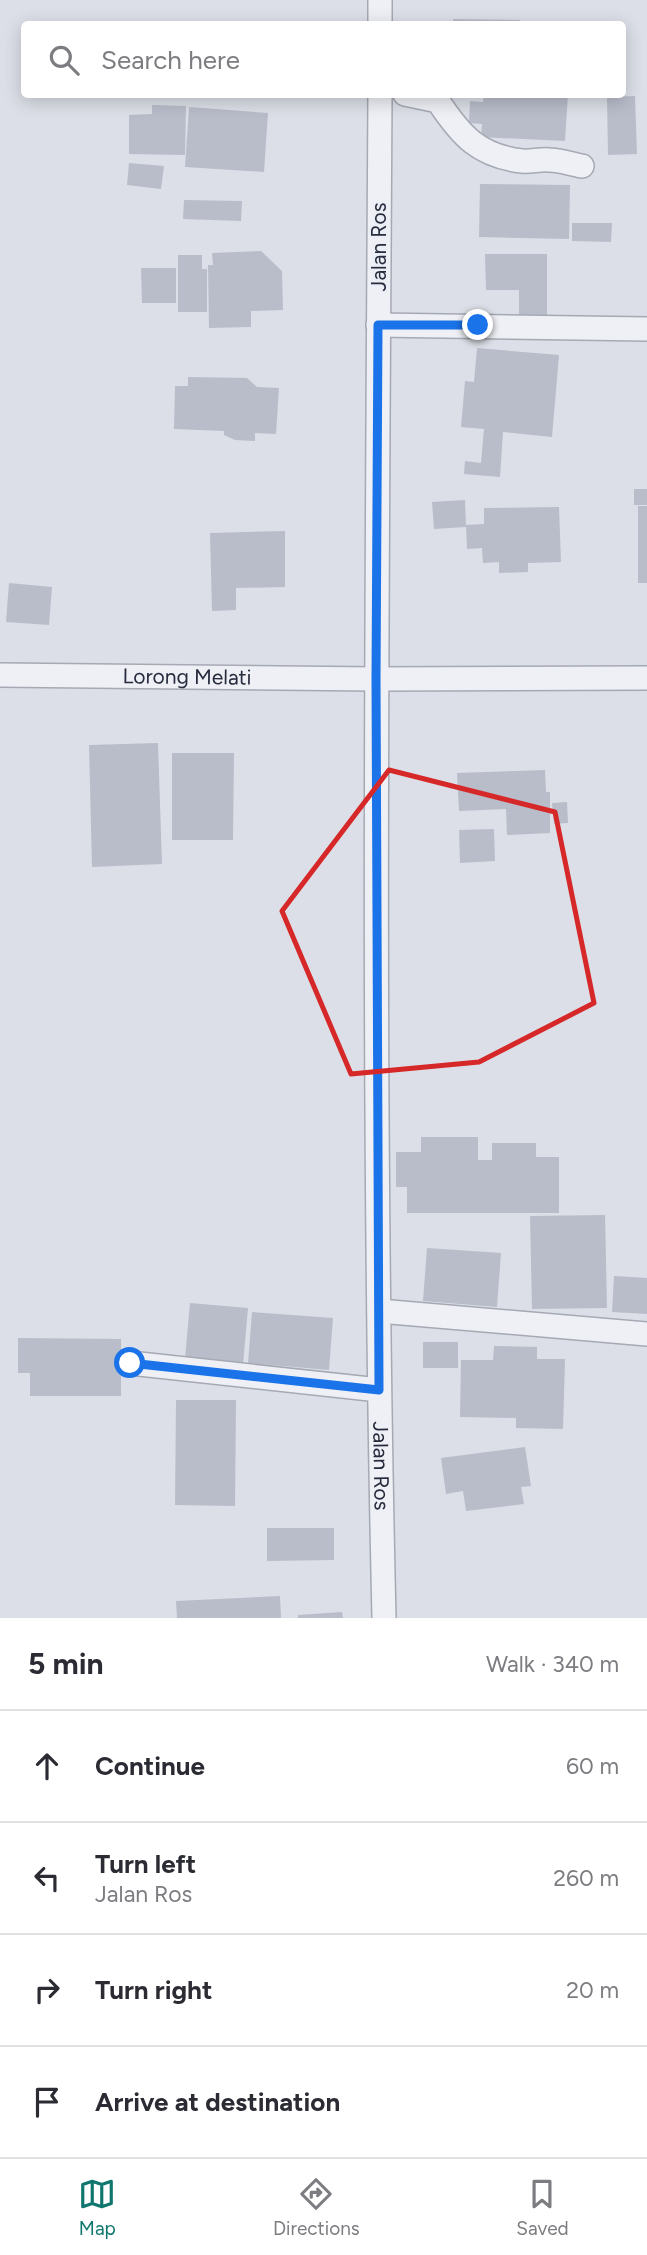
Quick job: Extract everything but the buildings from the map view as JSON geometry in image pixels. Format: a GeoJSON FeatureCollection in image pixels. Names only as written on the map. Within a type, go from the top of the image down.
{"type":"FeatureCollection","features":[{"type":"Feature","properties":{"kind":"street"},"geometry":{"type":"LineString","coordinates":[[380,0],[380,21]]}},
{"type":"Feature","properties":{"kind":"street","name":"Jalan Ros"},"geometry":{"type":"LineString","coordinates":[[380,98],[376,679],[379,1390],[384,1618]]}},
{"type":"Feature","properties":{"kind":"street"},"geometry":{"type":"LineString","coordinates":[[424,98],[438,101],[469,141],[491,155],[525,161],[550,160],[582,166]]}},
{"type":"Feature","properties":{"kind":"street"},"geometry":{"type":"LineString","coordinates":[[378,325],[647,329]]}},
{"type":"Feature","properties":{"kind":"street","name":"Lorong Melati"},"geometry":{"type":"LineString","coordinates":[[0,676],[647,678]]}},
{"type":"Feature","properties":{"kind":"street"},"geometry":{"type":"LineString","coordinates":[[379,1311],[647,1334]]}},
{"type":"Feature","properties":{"kind":"street"},"geometry":{"type":"LineString","coordinates":[[130,1363],[379,1390]]}},
{"type":"Feature","properties":{"kind":"highlighted area"},"geometry":{"type":"Polygon","coordinates":[[[389,770],[555,812],[594,1003],[479,1062],[351,1074],[282,911],[389,770]]]}},
{"type":"Feature","properties":{"kind":"route"},"geometry":{"type":"LineString","coordinates":[[130,1363],[379,1390],[376,679],[378,325],[478,325]]}}]}
